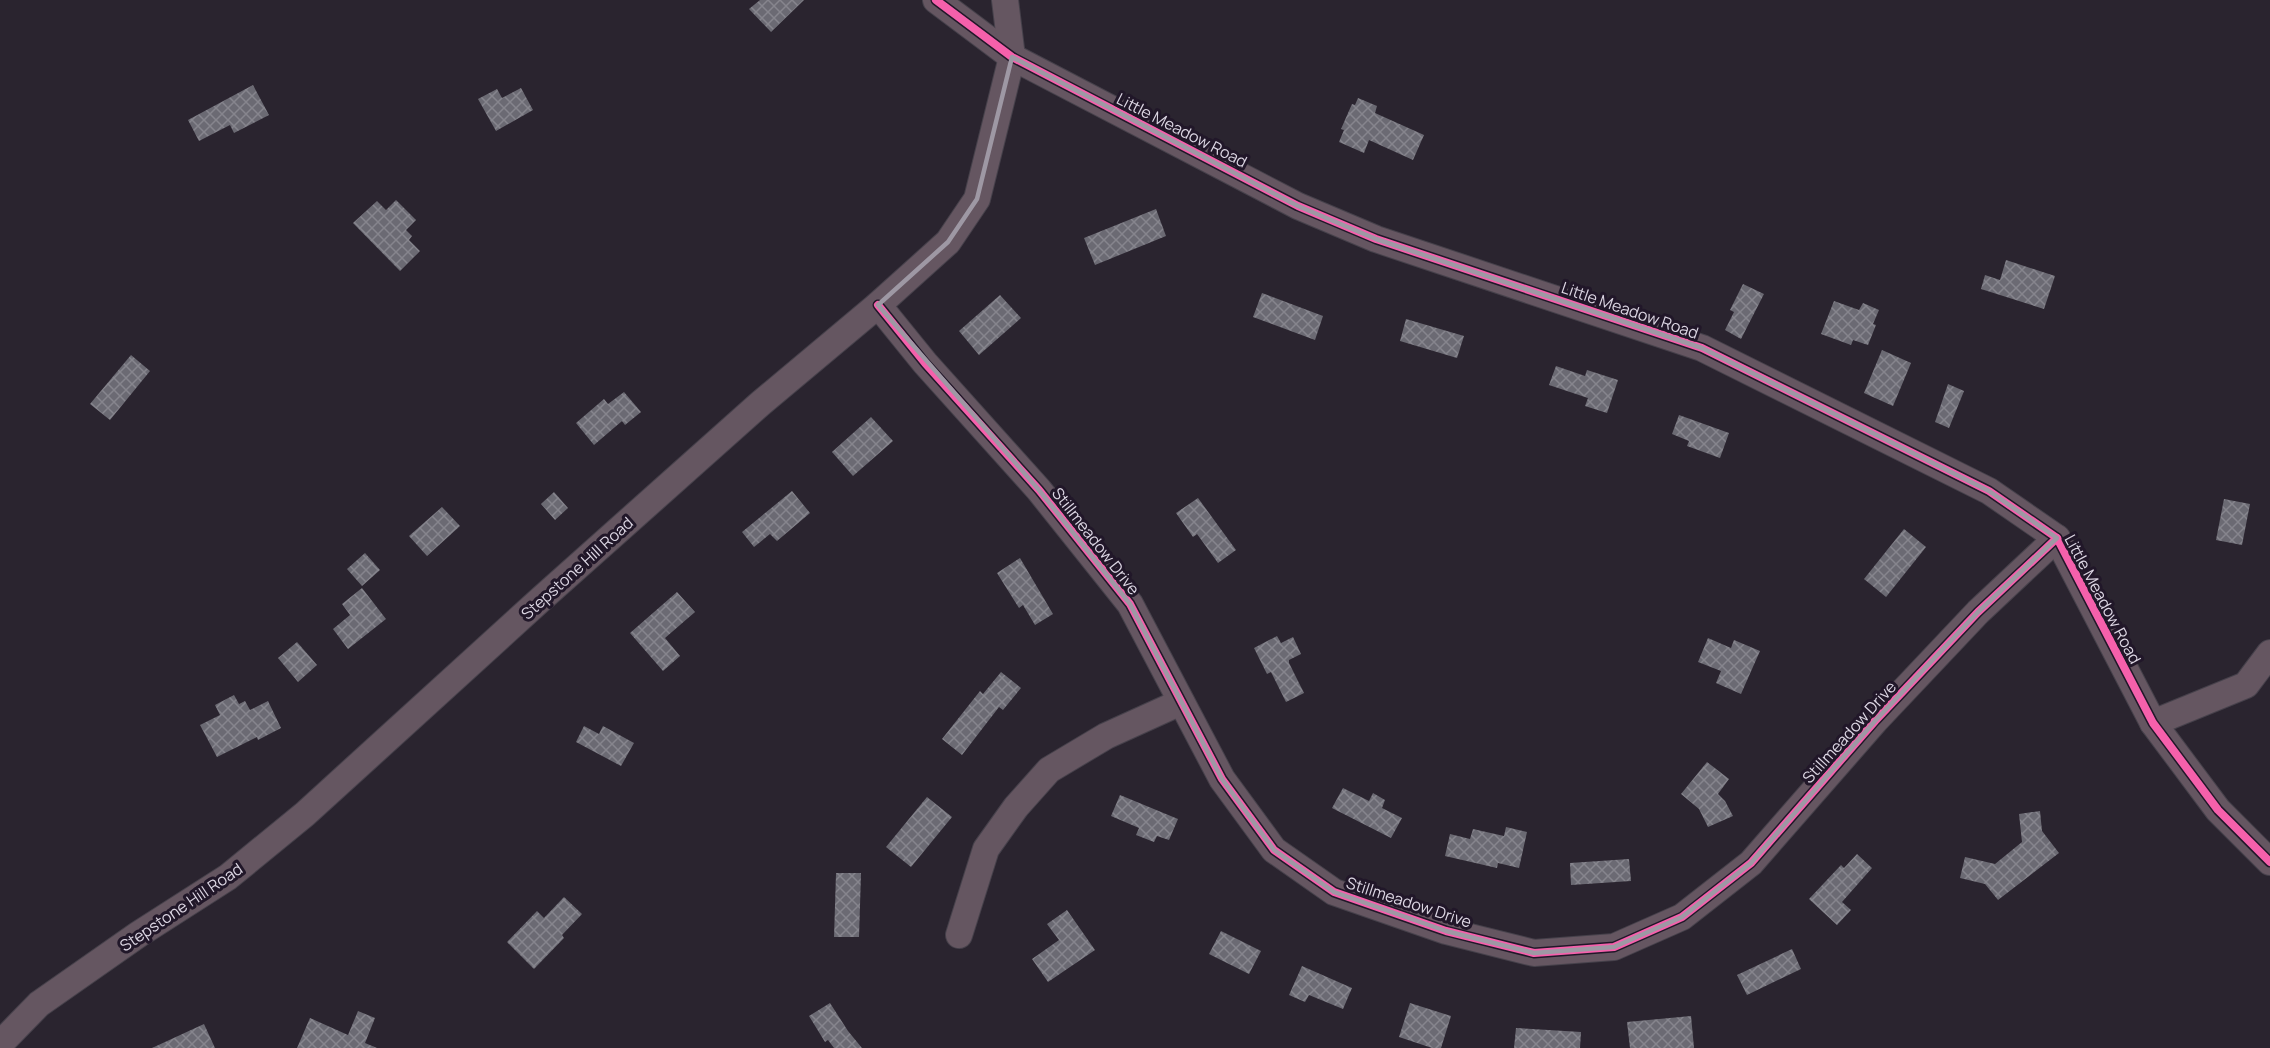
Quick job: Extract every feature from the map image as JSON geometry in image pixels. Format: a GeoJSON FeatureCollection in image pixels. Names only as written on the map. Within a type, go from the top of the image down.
{"type":"FeatureCollection","features":[{"type":"Feature","properties":{"kind":"street","name":"Little Meadow Road"},"geometry":{"type":"LineString","coordinates":[[936,0],[1012,57],[1298,206],[1376,239],[1702,348],[1989,491],[2057,538],[2153,723],[2218,810],[2270,862]]}},
{"type":"Feature","properties":{"kind":"street","name":"Stepstone Hill Road"},"geometry":{"type":"LineString","coordinates":[[0,1044],[39,1004],[139,934],[228,877],[305,814],[540,600],[948,242],[977,199],[1012,57],[1005,0]]}},
{"type":"Feature","properties":{"kind":"street","name":"Stillmeadow Drive"},"geometry":{"type":"LineString","coordinates":[[878,305],[925,363],[1039,490],[1130,604],[1222,779],[1274,850],[1334,892],[1446,931],[1534,952],[1614,947],[1682,917],[1751,863],[1922,670],[1978,612],[2057,538]]}},
{"type":"Feature","properties":{"kind":"street"},"geometry":{"type":"LineString","coordinates":[[2153,723],[2246,685],[2270,653]]}},
{"type":"Feature","properties":{"kind":"street"},"geometry":{"type":"LineString","coordinates":[[959,935],[986,849],[1016,807],[1049,770],[1106,736],[1180,702]]}},
{"type":"Feature","properties":{"kind":"highlighted area"},"geometry":{"type":"Polygon","coordinates":[[[1012,57],[1298,206],[1376,239],[1702,348],[1989,491],[2057,538],[1978,612],[1875,721],[1751,863],[1682,917],[1614,947],[1534,953],[1446,931],[1334,892],[1274,850],[1222,779],[1130,604],[1039,490],[878,305],[948,242],[977,199],[1012,57]]]}},
{"type":"Feature","properties":{"kind":"building"},"geometry":{"type":"Polygon","coordinates":[[[760,0],[804,0],[771,32],[749,9],[760,0]]]}},
{"type":"Feature","properties":{"kind":"building"},"geometry":{"type":"Polygon","coordinates":[[[253,85],[269,115],[234,133],[230,125],[199,141],[188,120],[253,85]]]}},
{"type":"Feature","properties":{"kind":"building"},"geometry":{"type":"Polygon","coordinates":[[[521,88],[533,110],[496,131],[478,99],[497,89],[502,98],[521,88]]]}},
{"type":"Feature","properties":{"kind":"building"},"geometry":{"type":"Polygon","coordinates":[[[1358,98],[1377,106],[1375,113],[1424,135],[1413,160],[1369,140],[1364,153],[1339,142],[1344,130],[1341,129],[1352,104],[1355,105],[1358,98]]]}},
{"type":"Feature","properties":{"kind":"building"},"geometry":{"type":"Polygon","coordinates":[[[396,200],[416,220],[406,230],[412,236],[409,240],[420,251],[400,271],[353,223],[377,201],[386,210],[396,200]]]}},
{"type":"Feature","properties":{"kind":"building"},"geometry":{"type":"Polygon","coordinates":[[[1156,209],[1166,236],[1095,265],[1084,238],[1156,209]]]}},
{"type":"Feature","properties":{"kind":"building"},"geometry":{"type":"Polygon","coordinates":[[[2006,260],[2055,276],[2044,309],[1981,289],[1985,275],[2000,280],[2006,260]]]}},
{"type":"Feature","properties":{"kind":"building"},"geometry":{"type":"Polygon","coordinates":[[[1743,284],[1764,294],[1741,339],[1725,330],[1734,312],[1730,310],[1743,284]]]}},
{"type":"Feature","properties":{"kind":"building"},"geometry":{"type":"Polygon","coordinates":[[[1262,293],[1323,316],[1315,340],[1253,317],[1262,293]]]}},
{"type":"Feature","properties":{"kind":"building"},"geometry":{"type":"Polygon","coordinates":[[[1000,295],[1021,318],[979,355],[959,331],[1000,295]]]}},
{"type":"Feature","properties":{"kind":"building"},"geometry":{"type":"Polygon","coordinates":[[[1834,301],[1859,310],[1863,303],[1879,310],[1868,345],[1853,340],[1851,345],[1821,334],[1834,301]]]}},
{"type":"Feature","properties":{"kind":"building"},"geometry":{"type":"Polygon","coordinates":[[[1406,319],[1464,336],[1457,358],[1400,341],[1406,319]]]}},
{"type":"Feature","properties":{"kind":"building"},"geometry":{"type":"Polygon","coordinates":[[[1882,350],[1911,363],[1893,406],[1864,393],[1882,350]]]}},
{"type":"Feature","properties":{"kind":"building"},"geometry":{"type":"Polygon","coordinates":[[[131,355],[150,371],[110,420],[90,404],[131,355]]]}},
{"type":"Feature","properties":{"kind":"building"},"geometry":{"type":"Polygon","coordinates":[[[1556,366],[1585,376],[1587,370],[1618,380],[1607,413],[1585,406],[1588,398],[1549,385],[1556,366]]]}},
{"type":"Feature","properties":{"kind":"building"},"geometry":{"type":"Polygon","coordinates":[[[1948,384],[1964,391],[1949,428],[1935,422],[1948,384]]]}},
{"type":"Feature","properties":{"kind":"building"},"geometry":{"type":"Polygon","coordinates":[[[624,392],[641,412],[625,425],[622,421],[594,445],[576,423],[604,399],[608,404],[624,392]]]}},
{"type":"Feature","properties":{"kind":"building"},"geometry":{"type":"Polygon","coordinates":[[[1679,415],[1729,433],[1720,458],[1687,446],[1689,441],[1672,434],[1679,415]]]}},
{"type":"Feature","properties":{"kind":"building"},"geometry":{"type":"Polygon","coordinates":[[[871,417],[893,441],[853,476],[832,452],[871,417]]]}},
{"type":"Feature","properties":{"kind":"building"},"geometry":{"type":"Polygon","coordinates":[[[792,491],[810,513],[777,541],[770,534],[754,547],[742,532],[792,491]]]}},
{"type":"Feature","properties":{"kind":"building"},"geometry":{"type":"Polygon","coordinates":[[[554,492],[568,508],[555,520],[541,504],[554,492]]]}},
{"type":"Feature","properties":{"kind":"building"},"geometry":{"type":"Polygon","coordinates":[[[1198,498],[1236,550],[1218,563],[1197,534],[1193,537],[1176,513],[1198,498]]]}},
{"type":"Feature","properties":{"kind":"building"},"geometry":{"type":"Polygon","coordinates":[[[2224,499],[2250,504],[2242,545],[2216,540],[2224,499]]]}},
{"type":"Feature","properties":{"kind":"building"},"geometry":{"type":"Polygon","coordinates":[[[442,507],[460,526],[427,556],[409,536],[442,507]]]}},
{"type":"Feature","properties":{"kind":"building"},"geometry":{"type":"Polygon","coordinates":[[[1904,529],[1926,547],[1886,597],[1864,579],[1904,529]]]}},
{"type":"Feature","properties":{"kind":"building"},"geometry":{"type":"Polygon","coordinates":[[[365,553],[380,570],[362,586],[347,569],[365,553]]]}},
{"type":"Feature","properties":{"kind":"building"},"geometry":{"type":"Polygon","coordinates":[[[1020,558],[1053,614],[1035,625],[1023,605],[1019,608],[997,573],[1020,558]]]}},
{"type":"Feature","properties":{"kind":"building"},"geometry":{"type":"Polygon","coordinates":[[[362,588],[386,619],[348,649],[333,629],[350,615],[342,604],[362,588]]]}},
{"type":"Feature","properties":{"kind":"building"},"geometry":{"type":"Polygon","coordinates":[[[677,592],[695,612],[665,638],[680,656],[663,671],[630,633],[677,592]]]}},
{"type":"Feature","properties":{"kind":"building"},"geometry":{"type":"Polygon","coordinates":[[[1277,636],[1281,643],[1293,637],[1301,654],[1289,660],[1289,663],[1304,693],[1286,702],[1271,672],[1267,674],[1254,648],[1277,636]]]}},
{"type":"Feature","properties":{"kind":"building"},"geometry":{"type":"Polygon","coordinates":[[[1708,638],[1731,648],[1734,640],[1760,651],[1741,694],[1716,683],[1721,671],[1698,662],[1708,638]]]}},
{"type":"Feature","properties":{"kind":"building"},"geometry":{"type":"Polygon","coordinates":[[[297,642],[317,665],[298,682],[278,658],[297,642]]]}},
{"type":"Feature","properties":{"kind":"building"},"geometry":{"type":"Polygon","coordinates":[[[1001,672],[1021,688],[1003,710],[999,707],[962,755],[942,739],[980,691],[983,694],[1001,672]]]}},
{"type":"Feature","properties":{"kind":"building"},"geometry":{"type":"Polygon","coordinates":[[[234,695],[239,704],[245,701],[250,710],[268,701],[281,728],[217,757],[200,725],[220,715],[215,705],[234,695]]]}},
{"type":"Feature","properties":{"kind":"building"},"geometry":{"type":"Polygon","coordinates":[[[584,726],[599,734],[603,726],[634,743],[621,766],[576,742],[584,726]]]}},
{"type":"Feature","properties":{"kind":"building"},"geometry":{"type":"Polygon","coordinates":[[[1707,762],[1729,779],[1718,794],[1725,801],[1733,816],[1708,827],[1699,809],[1681,794],[1707,762]]]}},
{"type":"Feature","properties":{"kind":"building"},"geometry":{"type":"Polygon","coordinates":[[[1343,788],[1369,801],[1373,793],[1385,800],[1382,808],[1402,818],[1391,838],[1332,808],[1343,788]]]}},
{"type":"Feature","properties":{"kind":"building"},"geometry":{"type":"Polygon","coordinates":[[[1120,795],[1178,819],[1169,840],[1157,836],[1154,842],[1136,835],[1139,828],[1111,816],[1120,795]]]}},
{"type":"Feature","properties":{"kind":"building"},"geometry":{"type":"Polygon","coordinates":[[[927,797],[952,817],[911,867],[886,847],[927,797]]]}},
{"type":"Feature","properties":{"kind":"building"},"geometry":{"type":"Polygon","coordinates":[[[2040,811],[2042,831],[2059,853],[1998,900],[1985,884],[1960,878],[1965,857],[1995,864],[2022,842],[2019,814],[2040,811]]]}},
{"type":"Feature","properties":{"kind":"building"},"geometry":{"type":"Polygon","coordinates":[[[1506,827],[1527,832],[1519,868],[1498,863],[1497,868],[1445,856],[1450,834],[1470,839],[1473,829],[1504,836],[1506,827]]]}},
{"type":"Feature","properties":{"kind":"building"},"geometry":{"type":"Polygon","coordinates":[[[1857,854],[1872,868],[1842,902],[1851,910],[1837,925],[1809,899],[1841,865],[1844,868],[1857,854]]]}},
{"type":"Feature","properties":{"kind":"building"},"geometry":{"type":"Polygon","coordinates":[[[1629,859],[1631,881],[1571,885],[1570,863],[1629,859]]]}},
{"type":"Feature","properties":{"kind":"building"},"geometry":{"type":"Polygon","coordinates":[[[836,873],[861,873],[859,937],[834,937],[836,873]]]}},
{"type":"Feature","properties":{"kind":"building"},"geometry":{"type":"Polygon","coordinates":[[[564,897],[582,914],[562,935],[564,938],[534,969],[507,942],[537,911],[544,918],[564,897]]]}},
{"type":"Feature","properties":{"kind":"building"},"geometry":{"type":"Polygon","coordinates":[[[1067,910],[1095,950],[1048,982],[1032,959],[1059,940],[1047,924],[1067,910]]]}},
{"type":"Feature","properties":{"kind":"building"},"geometry":{"type":"Polygon","coordinates":[[[1221,931],[1261,951],[1249,974],[1209,954],[1221,931]]]}},
{"type":"Feature","properties":{"kind":"building"},"geometry":{"type":"Polygon","coordinates":[[[1792,949],[1801,969],[1747,995],[1737,975],[1792,949]]]}},
{"type":"Feature","properties":{"kind":"building"},"geometry":{"type":"Polygon","coordinates":[[[1302,966],[1352,988],[1343,1009],[1309,995],[1305,1002],[1289,995],[1302,966]]]}},
{"type":"Feature","properties":{"kind":"building"},"geometry":{"type":"Polygon","coordinates":[[[830,1003],[862,1048],[834,1048],[828,1040],[825,1042],[809,1016],[830,1003]]]}},
{"type":"Feature","properties":{"kind":"building"},"geometry":{"type":"Polygon","coordinates":[[[1410,1003],[1451,1016],[1441,1048],[1432,1048],[1399,1037],[1410,1003]]]}},
{"type":"Feature","properties":{"kind":"building"},"geometry":{"type":"Polygon","coordinates":[[[358,1011],[375,1018],[365,1043],[377,1048],[297,1048],[310,1018],[348,1035],[358,1011]]]}},
{"type":"Feature","properties":{"kind":"building"},"geometry":{"type":"Polygon","coordinates":[[[1691,1016],[1694,1048],[1630,1048],[1627,1022],[1691,1016]]]}},
{"type":"Feature","properties":{"kind":"building"},"geometry":{"type":"Polygon","coordinates":[[[204,1024],[215,1048],[152,1048],[204,1024]]]}},
{"type":"Feature","properties":{"kind":"building"},"geometry":{"type":"Polygon","coordinates":[[[1516,1028],[1581,1032],[1580,1048],[1514,1048],[1516,1028]]]}},
{"type":"Feature","properties":{"kind":"cycle path"},"geometry":{"type":"LineString","coordinates":[[936,0],[1012,57],[1298,206],[1376,239],[1702,348],[1989,491],[2057,538],[2153,723],[2218,810],[2270,862]]}},
{"type":"Feature","properties":{"kind":"cycle path"},"geometry":{"type":"LineString","coordinates":[[878,305],[925,363],[1039,490],[1130,604],[1222,779],[1274,850],[1334,892],[1446,931],[1534,953],[1614,947],[1682,917],[1751,863],[1875,721],[1978,612],[2057,538]]}}]}
